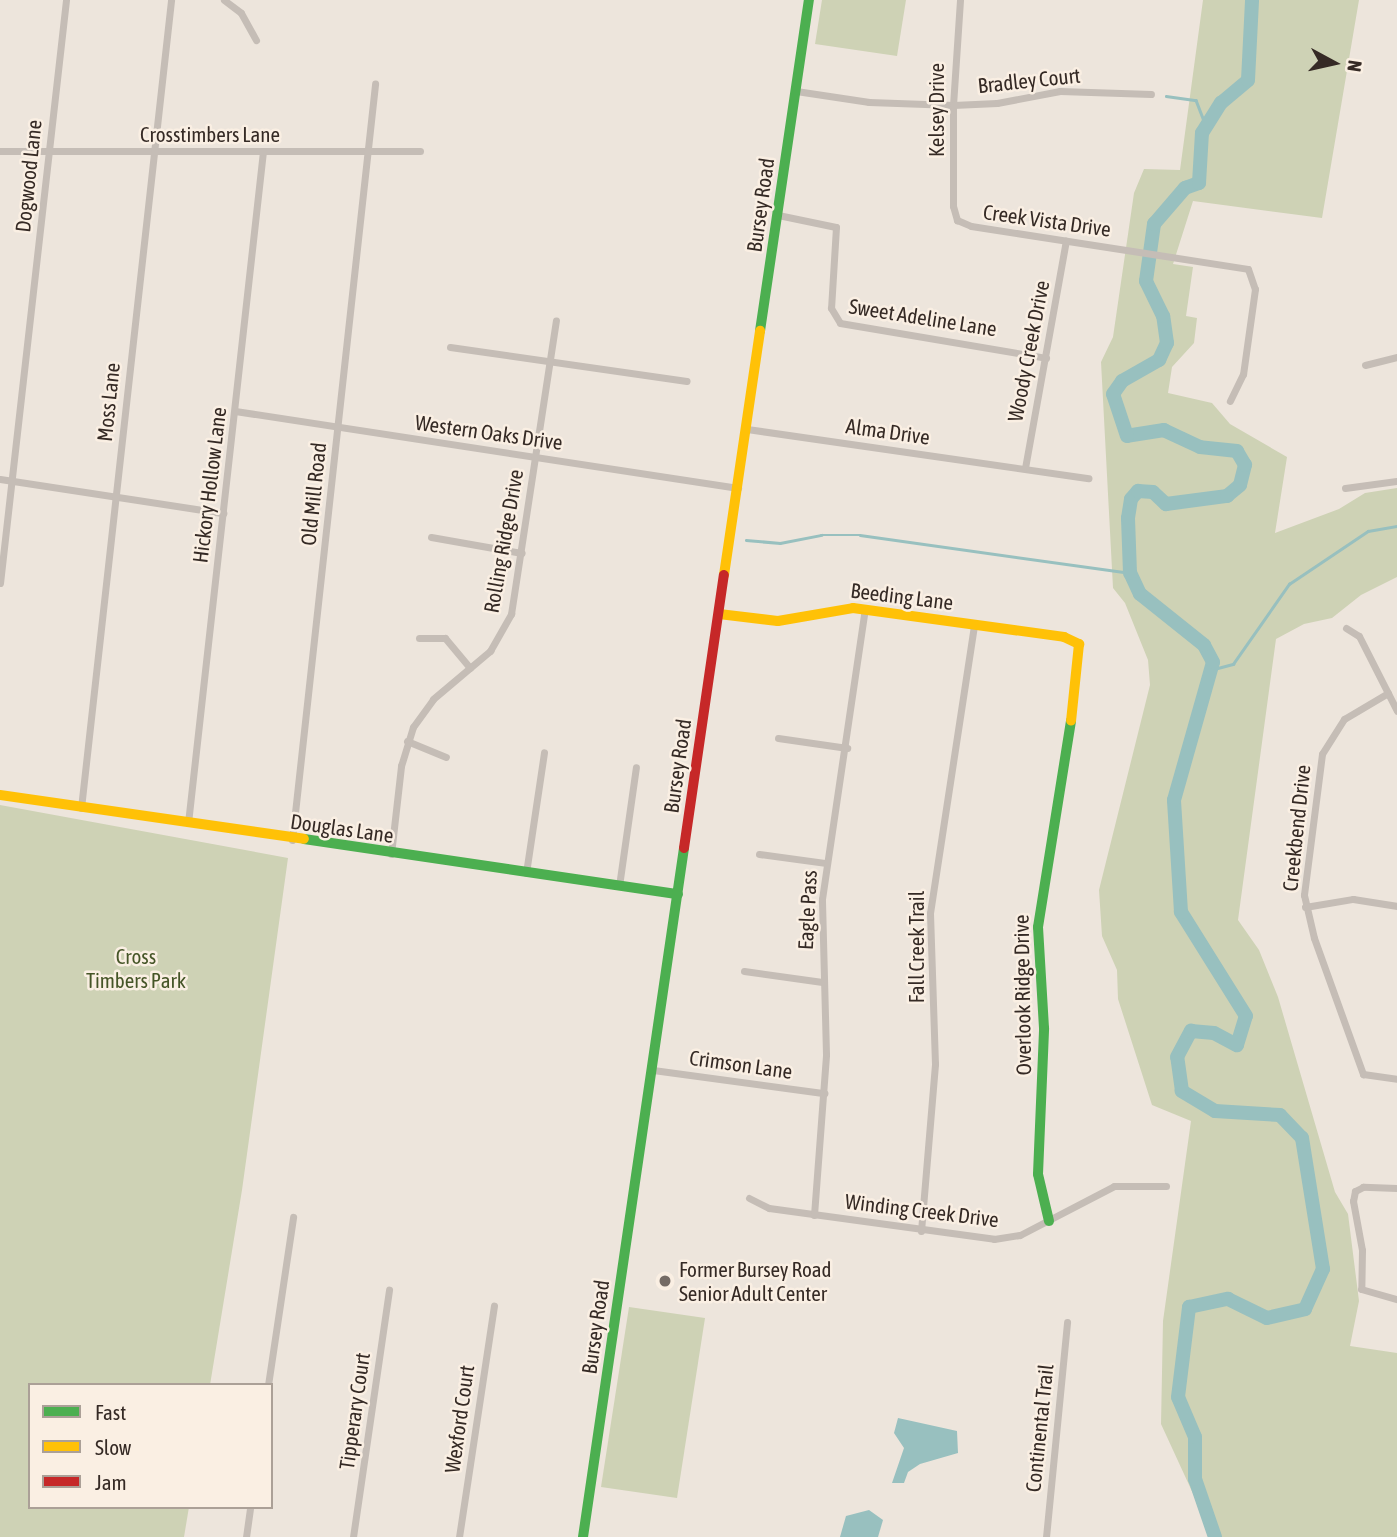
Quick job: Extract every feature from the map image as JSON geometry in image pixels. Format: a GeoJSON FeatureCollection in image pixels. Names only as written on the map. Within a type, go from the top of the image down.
{"type":"FeatureCollection","features":[{"type":"Feature","properties":{"kind":"street","name":"Dogwood Lane"},"geometry":{"type":"LineString","coordinates":[[0,583],[66,0]]}},
{"type":"Feature","properties":{"kind":"street","name":"Moss Lane"},"geometry":{"type":"LineString","coordinates":[[82,808],[171,0]]}},
{"type":"Feature","properties":{"kind":"street"},"geometry":{"type":"LineString","coordinates":[[224,0],[241,13],[256,40]]}},
{"type":"Feature","properties":{"kind":"street","name":"Bursey Road"},"geometry":{"type":"LineString","coordinates":[[583,1537],[809,0]]}},
{"type":"Feature","properties":{"kind":"street","name":"Kelsey Drive"},"geometry":{"type":"LineString","coordinates":[[957,220],[953,206],[953,105],[960,0]]}},
{"type":"Feature","properties":{"kind":"street","name":"Old Mill Road"},"geometry":{"type":"LineString","coordinates":[[292,840],[375,84]]}},
{"type":"Feature","properties":{"kind":"street","name":"Bradley Court"},"geometry":{"type":"LineString","coordinates":[[796,91],[869,102],[953,105],[997,103],[1060,91],[1151,94]]}},
{"type":"Feature","properties":{"kind":"street","name":"Crosstimbers Lane"},"geometry":{"type":"LineString","coordinates":[[0,151],[420,151]]}},
{"type":"Feature","properties":{"kind":"street","name":"Hickory Hollow Lane"},"geometry":{"type":"LineString","coordinates":[[188,823],[263,151]]}},
{"type":"Feature","properties":{"kind":"street","name":"Sweet Adeline Lane"},"geometry":{"type":"LineString","coordinates":[[778,215],[836,227],[831,307],[835,319],[848,325],[1017,350],[1046,358]]}},
{"type":"Feature","properties":{"kind":"street","name":"Creek Vista Drive"},"geometry":{"type":"LineString","coordinates":[[957,220],[971,226],[1242,266],[1253,273],[1255,289],[1243,373],[1230,401]]}},
{"type":"Feature","properties":{"kind":"street","name":"Woody Creek Drive"},"geometry":{"type":"LineString","coordinates":[[1025,468],[1066,241]]}},
{"type":"Feature","properties":{"kind":"street","name":"Rolling Ridge Drive"},"geometry":{"type":"LineString","coordinates":[[391,854],[407,741],[424,710],[470,668],[505,630],[522,553],[555,320]]}},
{"type":"Feature","properties":{"kind":"street"},"geometry":{"type":"LineString","coordinates":[[450,347],[687,381]]}},
{"type":"Feature","properties":{"kind":"street"},"geometry":{"type":"LineString","coordinates":[[1365,365],[1397,357]]}},
{"type":"Feature","properties":{"kind":"street","name":"Western Oaks Drive"},"geometry":{"type":"LineString","coordinates":[[235,411],[738,488]]}},
{"type":"Feature","properties":{"kind":"street","name":"Alma Drive"},"geometry":{"type":"LineString","coordinates":[[747,429],[1089,478]]}},
{"type":"Feature","properties":{"kind":"street"},"geometry":{"type":"LineString","coordinates":[[0,479],[223,513]]}},
{"type":"Feature","properties":{"kind":"street"},"geometry":{"type":"LineString","coordinates":[[1345,488],[1397,481]]}},
{"type":"Feature","properties":{"kind":"street"},"geometry":{"type":"LineString","coordinates":[[431,537],[522,553]]}},
{"type":"Feature","properties":{"kind":"street","name":"Beeding Lane"},"geometry":{"type":"LineString","coordinates":[[719,614],[778,621],[829,609],[865,609],[1064,637],[1079,644]]}},
{"type":"Feature","properties":{"kind":"street","name":"Eagle Pass"},"geometry":{"type":"LineString","coordinates":[[814,1215],[824,1093],[822,982],[826,863],[847,748],[865,609]]}},
{"type":"Feature","properties":{"kind":"street","name":"Fall Creek Trail"},"geometry":{"type":"LineString","coordinates":[[921,1231],[935,1064],[930,913],[974,624]]}},
{"type":"Feature","properties":{"kind":"street"},"geometry":{"type":"LineString","coordinates":[[1346,628],[1359,636],[1397,711]]}},
{"type":"Feature","properties":{"kind":"street"},"geometry":{"type":"LineString","coordinates":[[419,638],[445,638],[470,668]]}},
{"type":"Feature","properties":{"kind":"street","name":"Overlook Ridge Drive"},"geometry":{"type":"LineString","coordinates":[[1049,1222],[1038,1174],[1044,1028],[1038,927],[1066,769],[1079,644]]}},
{"type":"Feature","properties":{"kind":"street","name":"Creekbend Drive"},"geometry":{"type":"LineString","coordinates":[[1388,693],[1344,719],[1322,754],[1305,874],[1306,907],[1363,1074],[1397,1079]]}},
{"type":"Feature","properties":{"kind":"street"},"geometry":{"type":"LineString","coordinates":[[778,738],[847,748]]}},
{"type":"Feature","properties":{"kind":"street"},"geometry":{"type":"LineString","coordinates":[[407,741],[446,757]]}},
{"type":"Feature","properties":{"kind":"street"},"geometry":{"type":"LineString","coordinates":[[526,873],[544,752]]}},
{"type":"Feature","properties":{"kind":"street"},"geometry":{"type":"LineString","coordinates":[[619,886],[636,767]]}},
{"type":"Feature","properties":{"kind":"street","name":"Douglas Lane"},"geometry":{"type":"LineString","coordinates":[[0,795],[292,840],[678,894]]}},
{"type":"Feature","properties":{"kind":"street"},"geometry":{"type":"LineString","coordinates":[[759,854],[826,863]]}},
{"type":"Feature","properties":{"kind":"street"},"geometry":{"type":"LineString","coordinates":[[1306,907],[1353,899],[1397,906]]}},
{"type":"Feature","properties":{"kind":"street"},"geometry":{"type":"LineString","coordinates":[[744,971],[822,982]]}},
{"type":"Feature","properties":{"kind":"street","name":"Crimson Lane"},"geometry":{"type":"LineString","coordinates":[[653,1070],[824,1093]]}},
{"type":"Feature","properties":{"kind":"street","name":"Winding Creek Drive"},"geometry":{"type":"LineString","coordinates":[[749,1198],[769,1208],[921,1231],[995,1239],[1020,1235],[1114,1186],[1166,1186]]}},
{"type":"Feature","properties":{"kind":"street"},"geometry":{"type":"LineString","coordinates":[[1397,1188],[1376,1186],[1355,1191],[1362,1250],[1361,1289],[1368,1294],[1397,1299]]}},
{"type":"Feature","properties":{"kind":"street"},"geometry":{"type":"LineString","coordinates":[[268,1383],[293,1217]]}},
{"type":"Feature","properties":{"kind":"street","name":"Tipperary Court"},"geometry":{"type":"LineString","coordinates":[[353,1537],[390,1290]]}},
{"type":"Feature","properties":{"kind":"street","name":"Wexford Court"},"geometry":{"type":"LineString","coordinates":[[459,1537],[494,1306]]}},
{"type":"Feature","properties":{"kind":"street","name":"Continental Trail"},"geometry":{"type":"LineString","coordinates":[[1046,1537],[1067,1322]]}},
{"type":"Feature","properties":{"kind":"street"},"geometry":{"type":"LineString","coordinates":[[246,1537],[250,1509]]}},
{"type":"Feature","properties":{"kind":"green space"},"geometry":{"type":"Polygon","coordinates":[[[822,0],[906,0],[897,56],[815,44],[822,0]]]}},
{"type":"Feature","properties":{"kind":"green space"},"geometry":{"type":"Polygon","coordinates":[[[1203,0],[1359,0],[1322,218],[1193,201],[1173,264],[1193,267],[1186,316],[1197,318],[1194,343],[1172,367],[1168,393],[1212,403],[1230,424],[1287,457],[1275,533],[1339,509],[1365,493],[1397,488],[1397,577],[1361,595],[1332,618],[1304,624],[1276,639],[1238,920],[1259,950],[1278,997],[1335,1192],[1348,1214],[1359,1301],[1350,1346],[1397,1353],[1397,1537],[1213,1537],[1161,1424],[1163,1321],[1191,1121],[1152,1105],[1118,999],[1117,970],[1102,936],[1099,890],[1150,685],[1148,660],[1125,603],[1113,588],[1101,362],[1113,337],[1134,193],[1144,169],[1180,170],[1203,0]]]}},
{"type":"Feature","properties":{"kind":"green space","name":"Cross Timbers Park"},"geometry":{"type":"Polygon","coordinates":[[[0,805],[288,858],[242,1190],[210,1383],[28,1383],[28,1509],[189,1509],[184,1537],[0,1537],[0,805]]]}},
{"type":"Feature","properties":{"kind":"green space"},"geometry":{"type":"Polygon","coordinates":[[[629,1307],[705,1318],[677,1498],[601,1487],[629,1307]]]}},
{"type":"Feature","properties":{"kind":"water"},"geometry":{"type":"Polygon","coordinates":[[[898,1418],[957,1431],[958,1453],[920,1464],[908,1472],[904,1483],[892,1483],[904,1448],[894,1433],[898,1418]]]}},
{"type":"Feature","properties":{"kind":"water"},"geometry":{"type":"Polygon","coordinates":[[[869,1510],[883,1520],[878,1537],[840,1537],[846,1516],[869,1510]]]}},
{"type":"Feature","properties":{"kind":"waterway"},"geometry":{"type":"LineString","coordinates":[[1215,1537],[1195,1479],[1195,1437],[1178,1397],[1189,1307],[1228,1299],[1267,1318],[1305,1309],[1323,1269],[1302,1138],[1280,1115],[1215,1111],[1182,1091],[1177,1057],[1191,1031],[1214,1033],[1237,1045],[1246,1016],[1181,912],[1174,800],[1213,662],[1204,645],[1140,594],[1130,573],[1128,518],[1131,499],[1138,491],[1153,492],[1166,504],[1227,496],[1240,485],[1245,465],[1237,451],[1200,447],[1164,430],[1127,436],[1113,394],[1122,381],[1159,360],[1167,343],[1163,316],[1146,281],[1154,224],[1185,188],[1199,183],[1202,133],[1221,103],[1248,80],[1252,0]]}},
{"type":"Feature","properties":{"kind":"waterway"},"geometry":{"type":"LineString","coordinates":[[1166,96],[1196,100],[1207,129]]}},
{"type":"Feature","properties":{"kind":"waterway"},"geometry":{"type":"LineString","coordinates":[[1214,669],[1233,664],[1289,584],[1368,531],[1397,526]]}},
{"type":"Feature","properties":{"kind":"waterway"},"geometry":{"type":"LineString","coordinates":[[746,540],[780,543],[821,535],[860,535],[1130,573]]}},
{"type":"Feature","properties":{"kind":"traffic: fast"},"geometry":{"type":"LineString","coordinates":[[760,331],[809,0]]}},
{"type":"Feature","properties":{"kind":"traffic: fast"},"geometry":{"type":"LineString","coordinates":[[1049,1221],[1038,1174],[1044,1028],[1038,927],[1071,721]]}},
{"type":"Feature","properties":{"kind":"traffic: fast"},"geometry":{"type":"LineString","coordinates":[[304,839],[678,894]]}},
{"type":"Feature","properties":{"kind":"traffic: fast"},"geometry":{"type":"LineString","coordinates":[[583,1537],[684,848]]}},
{"type":"Feature","properties":{"kind":"traffic: slow"},"geometry":{"type":"LineString","coordinates":[[724,575],[760,331]]}},
{"type":"Feature","properties":{"kind":"traffic: slow"},"geometry":{"type":"LineString","coordinates":[[719,614],[778,621],[853,608],[1064,637],[1079,644],[1071,721]]}},
{"type":"Feature","properties":{"kind":"traffic: slow"},"geometry":{"type":"LineString","coordinates":[[0,795],[304,839]]}},
{"type":"Feature","properties":{"kind":"traffic: jam"},"geometry":{"type":"LineString","coordinates":[[684,848],[724,575]]}},
{"type":"Feature","properties":{"kind":"place","name":"Former Bursey Road Senior Adult Center"},"geometry":{"type":"Point","coordinates":[665,1281]}}]}
